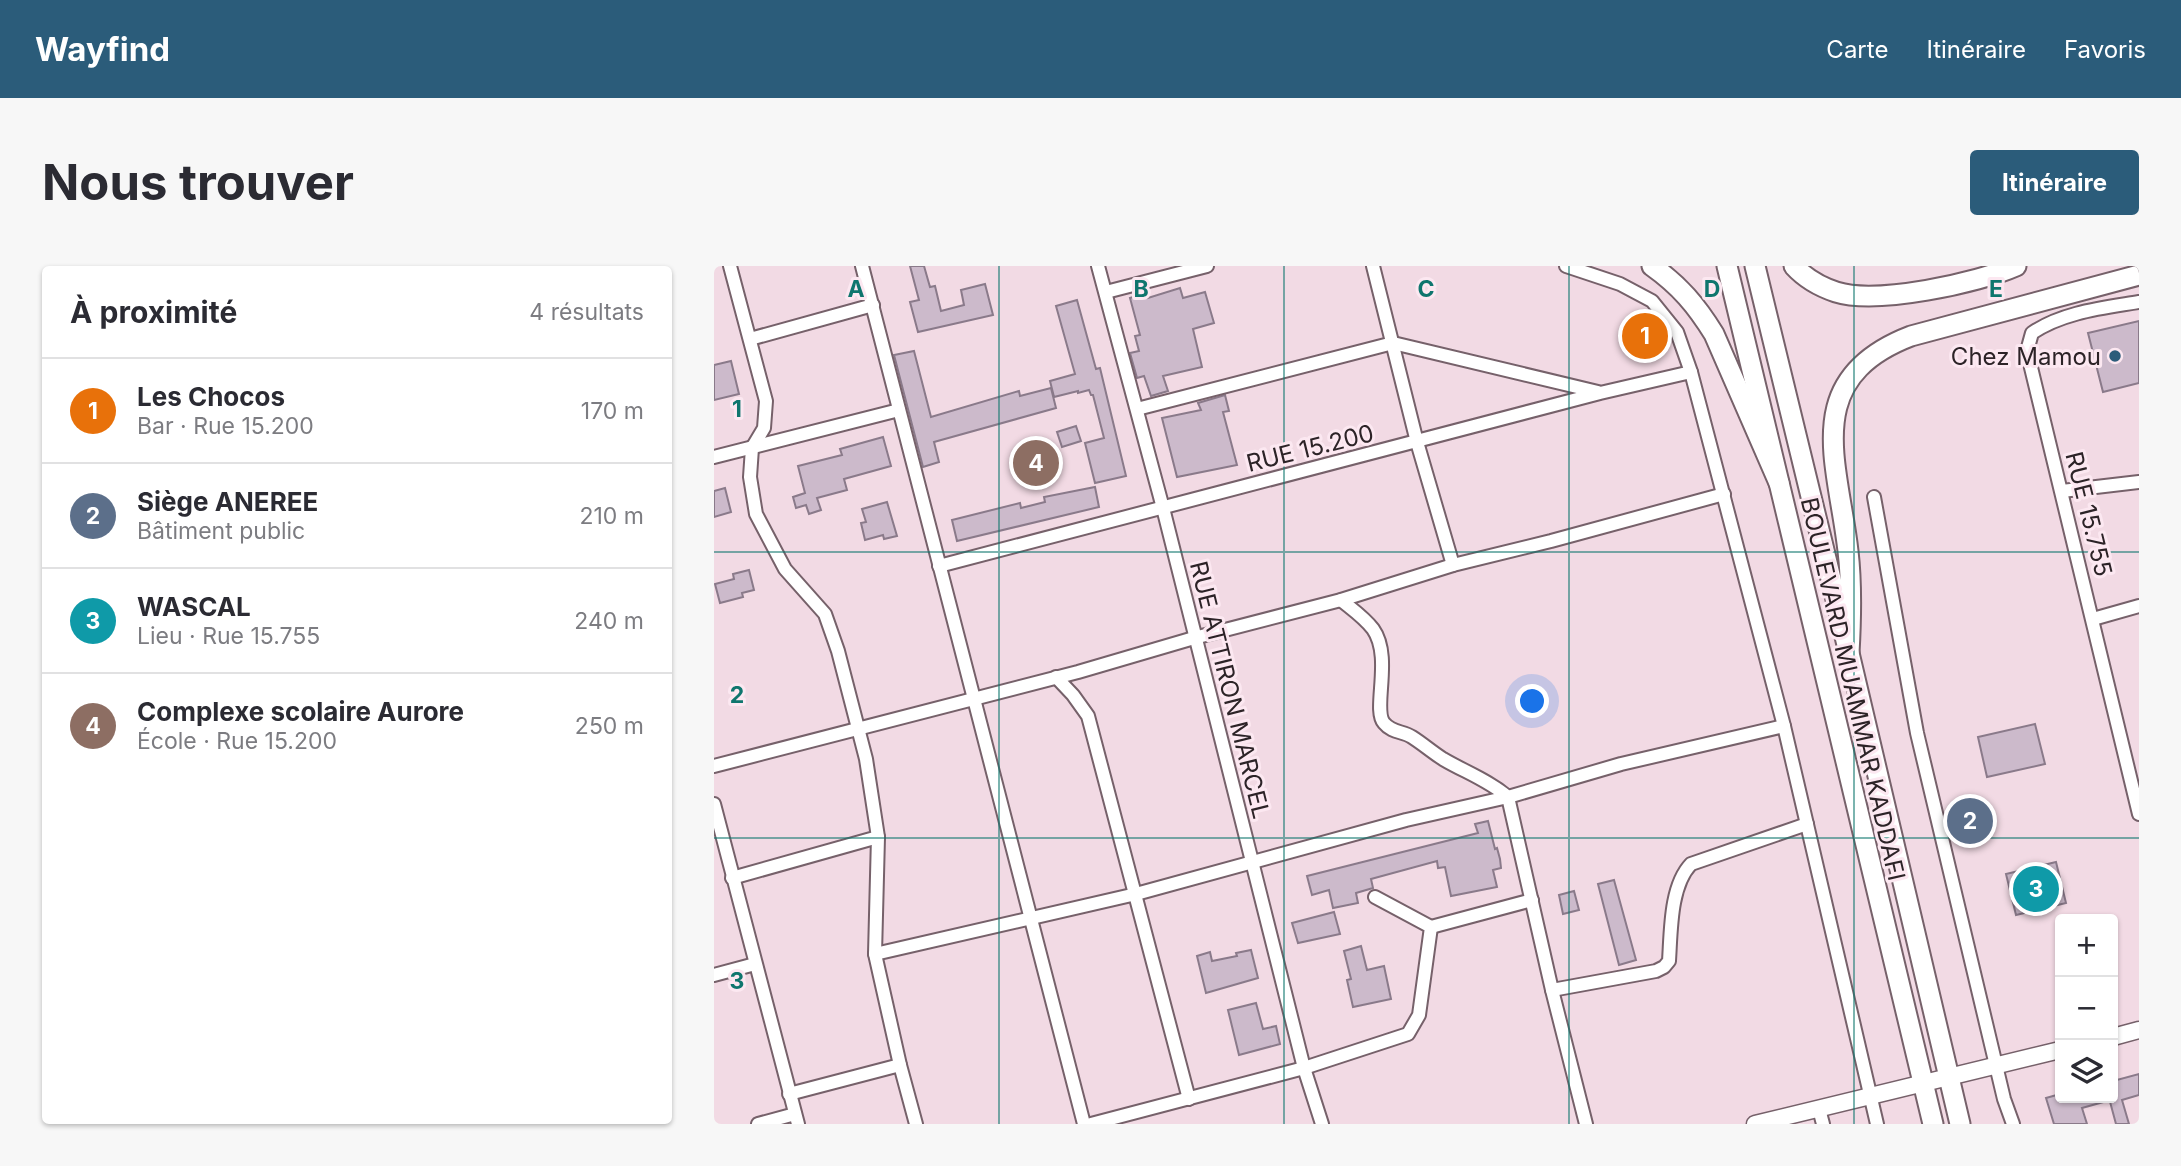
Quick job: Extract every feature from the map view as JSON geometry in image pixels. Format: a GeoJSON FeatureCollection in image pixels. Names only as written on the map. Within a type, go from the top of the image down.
{"type":"FeatureCollection","features":[{"type":"Feature","properties":{"kind":"main road"},"geometry":{"type":"LineString","coordinates":[[1652,266],[1679,286],[1700,311],[1714,334],[1779,483]]}},
{"type":"Feature","properties":{"kind":"main road","name":"BOULEVARD MUAMMAR KADDAFI"},"geometry":{"type":"LineString","coordinates":[[1727,266],[1933,1124]]}},
{"type":"Feature","properties":{"kind":"main road","name":"BOULEVARD MUAMMAR KADDAFI"},"geometry":{"type":"LineString","coordinates":[[1755,266],[1960,1124]]}},
{"type":"Feature","properties":{"kind":"main road"},"geometry":{"type":"LineString","coordinates":[[1794,266],[1815,282],[1838,292],[1876,295],[1933,289],[1988,278],[2017,266]]}},
{"type":"Feature","properties":{"kind":"main road"},"geometry":{"type":"LineString","coordinates":[[1849,653],[1851,617],[1848,550],[1832,449],[1832,429],[1836,411],[1851,378],[1865,362],[1887,345],[1911,336],[2139,275]]}},
{"type":"Feature","properties":{"kind":"street"},"geometry":{"type":"LineString","coordinates":[[730,266],[766,401],[764,428],[752,448],[750,477],[756,514],[785,569],[825,614],[838,651],[856,729],[866,759],[878,837],[875,954],[916,1124]]}},
{"type":"Feature","properties":{"kind":"street"},"geometry":{"type":"LineString","coordinates":[[862,266],[1084,1124]]}},
{"type":"Feature","properties":{"kind":"street","name":"RUE ATTIRON MARCEL"},"geometry":{"type":"LineString","coordinates":[[1098,266],[1163,508],[1304,1068],[1322,1124]]}},
{"type":"Feature","properties":{"kind":"street"},"geometry":{"type":"LineString","coordinates":[[1105,292],[1208,266]]}},
{"type":"Feature","properties":{"kind":"street"},"geometry":{"type":"LineString","coordinates":[[1373,266],[1417,442],[1453,565]]}},
{"type":"Feature","properties":{"kind":"street"},"geometry":{"type":"LineString","coordinates":[[1566,266],[1620,284],[1652,300],[1677,332],[1691,372],[1784,726],[1877,1124]]}},
{"type":"Feature","properties":{"kind":"street","name":"RUE 15.755"},"geometry":{"type":"LineString","coordinates":[[2139,302],[2048,322],[2032,333],[2028,351],[2139,814]]}},
{"type":"Feature","properties":{"kind":"street"},"geometry":{"type":"LineString","coordinates":[[750,339],[873,305]]}},
{"type":"Feature","properties":{"kind":"street"},"geometry":{"type":"LineString","coordinates":[[1136,409],[1393,343],[1600,393]]}},
{"type":"Feature","properties":{"kind":"street","name":"RUE 15.200"},"geometry":{"type":"LineString","coordinates":[[939,566],[1600,393],[1691,372]]}},
{"type":"Feature","properties":{"kind":"street"},"geometry":{"type":"LineString","coordinates":[[714,457],[899,410]]}},
{"type":"Feature","properties":{"kind":"street"},"geometry":{"type":"LineString","coordinates":[[2062,491],[2139,482]]}},
{"type":"Feature","properties":{"kind":"street"},"geometry":{"type":"LineString","coordinates":[[714,766],[1056,677],[1341,600],[1453,565],[1724,494]]}},
{"type":"Feature","properties":{"kind":"street"},"geometry":{"type":"LineString","coordinates":[[1874,497],[1917,733],[2013,1124]]}},
{"type":"Feature","properties":{"kind":"street"},"geometry":{"type":"LineString","coordinates":[[1341,600],[1374,630],[1380,644],[1383,685],[1378,712],[1382,722],[1393,731],[1408,735],[1444,759],[1491,783],[1508,797],[1586,1124]]}},
{"type":"Feature","properties":{"kind":"street"},"geometry":{"type":"LineString","coordinates":[[2093,619],[2139,606]]}},
{"type":"Feature","properties":{"kind":"street"},"geometry":{"type":"LineString","coordinates":[[1056,677],[1088,716],[1189,1100]]}},
{"type":"Feature","properties":{"kind":"street"},"geometry":{"type":"LineString","coordinates":[[875,954],[1136,894],[1406,820],[1508,797],[1621,764],[1784,726]]}},
{"type":"Feature","properties":{"kind":"street"},"geometry":{"type":"LineString","coordinates":[[714,804],[796,1119],[758,1124]]}},
{"type":"Feature","properties":{"kind":"street"},"geometry":{"type":"LineString","coordinates":[[1552,990],[1656,971],[1664,967],[1669,961],[1677,884],[1682,872],[1691,863],[1807,824]]}},
{"type":"Feature","properties":{"kind":"street"},"geometry":{"type":"LineString","coordinates":[[732,878],[878,837]]}},
{"type":"Feature","properties":{"kind":"street"},"geometry":{"type":"LineString","coordinates":[[1375,897],[1431,927],[1532,900]]}},
{"type":"Feature","properties":{"kind":"street"},"geometry":{"type":"LineString","coordinates":[[1091,1124],[1304,1068],[1408,1034],[1419,1015],[1431,927]]}},
{"type":"Feature","properties":{"kind":"street"},"geometry":{"type":"LineString","coordinates":[[714,975],[755,964]]}},
{"type":"Feature","properties":{"kind":"street"},"geometry":{"type":"LineString","coordinates":[[2118,1036],[2139,1030]]}},
{"type":"Feature","properties":{"kind":"street"},"geometry":{"type":"LineString","coordinates":[[1755,1124],[1821,1116],[1871,1096],[2055,1051]]}},
{"type":"Feature","properties":{"kind":"street"},"geometry":{"type":"LineString","coordinates":[[789,1094],[900,1065]]}},
{"type":"Feature","properties":{"kind":"building"},"geometry":{"type":"Polygon","coordinates":[[[910,266],[924,266],[930,287],[935,286],[941,311],[964,305],[961,290],[985,284],[993,315],[918,332],[910,302],[919,300],[910,266]]]}},
{"type":"Feature","properties":{"kind":"building"},"geometry":{"type":"Polygon","coordinates":[[[1180,288],[1183,298],[1205,292],[1214,323],[1193,329],[1202,367],[1163,376],[1168,391],[1151,396],[1144,376],[1137,378],[1130,353],[1139,351],[1135,336],[1140,335],[1130,298],[1147,293],[1148,298],[1180,288]]]}},
{"type":"Feature","properties":{"kind":"building"},"geometry":{"type":"Polygon","coordinates":[[[1077,300],[1096,369],[1100,368],[1126,476],[1095,483],[1085,443],[1104,438],[1093,395],[1089,390],[1054,397],[1050,381],[1075,374],[1056,306],[1077,300]]]}},
{"type":"Feature","properties":{"kind":"building"},"geometry":{"type":"Polygon","coordinates":[[[2139,321],[2139,383],[2103,392],[2088,333],[2139,321]]]}},
{"type":"Feature","properties":{"kind":"building"},"geometry":{"type":"Polygon","coordinates":[[[914,351],[931,417],[1019,391],[1020,396],[1051,388],[1056,408],[934,442],[939,462],[923,467],[894,355],[914,351]]]}},
{"type":"Feature","properties":{"kind":"building"},"geometry":{"type":"Polygon","coordinates":[[[731,361],[739,394],[714,400],[714,365],[731,361]]]}},
{"type":"Feature","properties":{"kind":"building"},"geometry":{"type":"Polygon","coordinates":[[[1225,395],[1229,411],[1223,412],[1237,465],[1177,477],[1162,418],[1201,410],[1198,403],[1225,395]]]}},
{"type":"Feature","properties":{"kind":"building"},"geometry":{"type":"Polygon","coordinates":[[[1076,426],[1081,441],[1062,447],[1057,432],[1076,426]]]}},
{"type":"Feature","properties":{"kind":"building"},"geometry":{"type":"Polygon","coordinates":[[[883,437],[891,466],[844,479],[847,490],[817,498],[821,510],[809,514],[806,505],[796,508],[793,497],[805,493],[798,466],[842,455],[840,449],[883,437]]]}},
{"type":"Feature","properties":{"kind":"building"},"geometry":{"type":"Polygon","coordinates":[[[1095,487],[1099,507],[957,541],[952,520],[1020,503],[1021,508],[1045,502],[1044,497],[1095,487]]]}},
{"type":"Feature","properties":{"kind":"building"},"geometry":{"type":"Polygon","coordinates":[[[725,488],[731,512],[714,517],[714,491],[725,488]]]}},
{"type":"Feature","properties":{"kind":"building"},"geometry":{"type":"Polygon","coordinates":[[[887,502],[897,536],[884,539],[883,535],[865,540],[861,523],[866,522],[862,509],[887,502]]]}},
{"type":"Feature","properties":{"kind":"building"},"geometry":{"type":"Polygon","coordinates":[[[749,570],[754,590],[742,593],[743,597],[720,603],[715,584],[734,579],[733,574],[749,570]]]}},
{"type":"Feature","properties":{"kind":"building"},"geometry":{"type":"Polygon","coordinates":[[[2035,724],[2045,764],[1987,777],[1978,737],[2035,724]]]}},
{"type":"Feature","properties":{"kind":"building"},"geometry":{"type":"Polygon","coordinates":[[[1488,821],[1500,859],[1501,868],[1493,870],[1497,887],[1451,896],[1445,867],[1438,868],[1437,861],[1371,879],[1373,888],[1356,893],[1358,903],[1333,908],[1329,890],[1312,895],[1307,876],[1478,833],[1475,824],[1488,821]]]}},
{"type":"Feature","properties":{"kind":"building"},"geometry":{"type":"Polygon","coordinates":[[[2056,862],[2066,903],[2016,915],[2006,874],[2056,862]]]}},
{"type":"Feature","properties":{"kind":"building"},"geometry":{"type":"Polygon","coordinates":[[[1614,880],[1636,960],[1619,965],[1598,884],[1614,880]]]}},
{"type":"Feature","properties":{"kind":"building"},"geometry":{"type":"Polygon","coordinates":[[[1574,891],[1579,910],[1563,914],[1559,895],[1574,891]]]}},
{"type":"Feature","properties":{"kind":"building"},"geometry":{"type":"Polygon","coordinates":[[[1334,912],[1340,934],[1298,943],[1292,923],[1334,912]]]}},
{"type":"Feature","properties":{"kind":"building"},"geometry":{"type":"Polygon","coordinates":[[[1361,946],[1367,970],[1384,966],[1391,999],[1353,1007],[1347,980],[1351,979],[1344,951],[1361,946]]]}},
{"type":"Feature","properties":{"kind":"building"},"geometry":{"type":"Polygon","coordinates":[[[1251,950],[1258,978],[1206,993],[1197,956],[1210,952],[1212,961],[1251,950]]]}},
{"type":"Feature","properties":{"kind":"building"},"geometry":{"type":"Polygon","coordinates":[[[1256,1003],[1263,1029],[1276,1026],[1280,1044],[1239,1055],[1228,1010],[1256,1003]]]}},
{"type":"Feature","properties":{"kind":"building"},"geometry":{"type":"Polygon","coordinates":[[[2139,1074],[2139,1095],[2122,1100],[2129,1124],[2116,1124],[2110,1103],[2118,1103],[2118,1080],[2139,1074]]]}},
{"type":"Feature","properties":{"kind":"building"},"geometry":{"type":"Polygon","coordinates":[[[2055,1095],[2055,1103],[2100,1103],[2082,1108],[2087,1124],[2054,1124],[2046,1098],[2055,1095]]]}},
{"type":"Feature","properties":{"kind":"place","name":"Les Chocos"},"geometry":{"type":"Point","coordinates":[1645,336]}},
{"type":"Feature","properties":{"kind":"place","name":"Chez Mamou"},"geometry":{"type":"Point","coordinates":[2115,356]}},
{"type":"Feature","properties":{"kind":"place","name":"Complexe scolaire Aurore"},"geometry":{"type":"Point","coordinates":[1036,463]}},
{"type":"Feature","properties":{"kind":"place","name":"Siège ANEREE"},"geometry":{"type":"Point","coordinates":[1970,821]}},
{"type":"Feature","properties":{"kind":"place","name":"WASCAL"},"geometry":{"type":"Point","coordinates":[2036,889]}}]}
